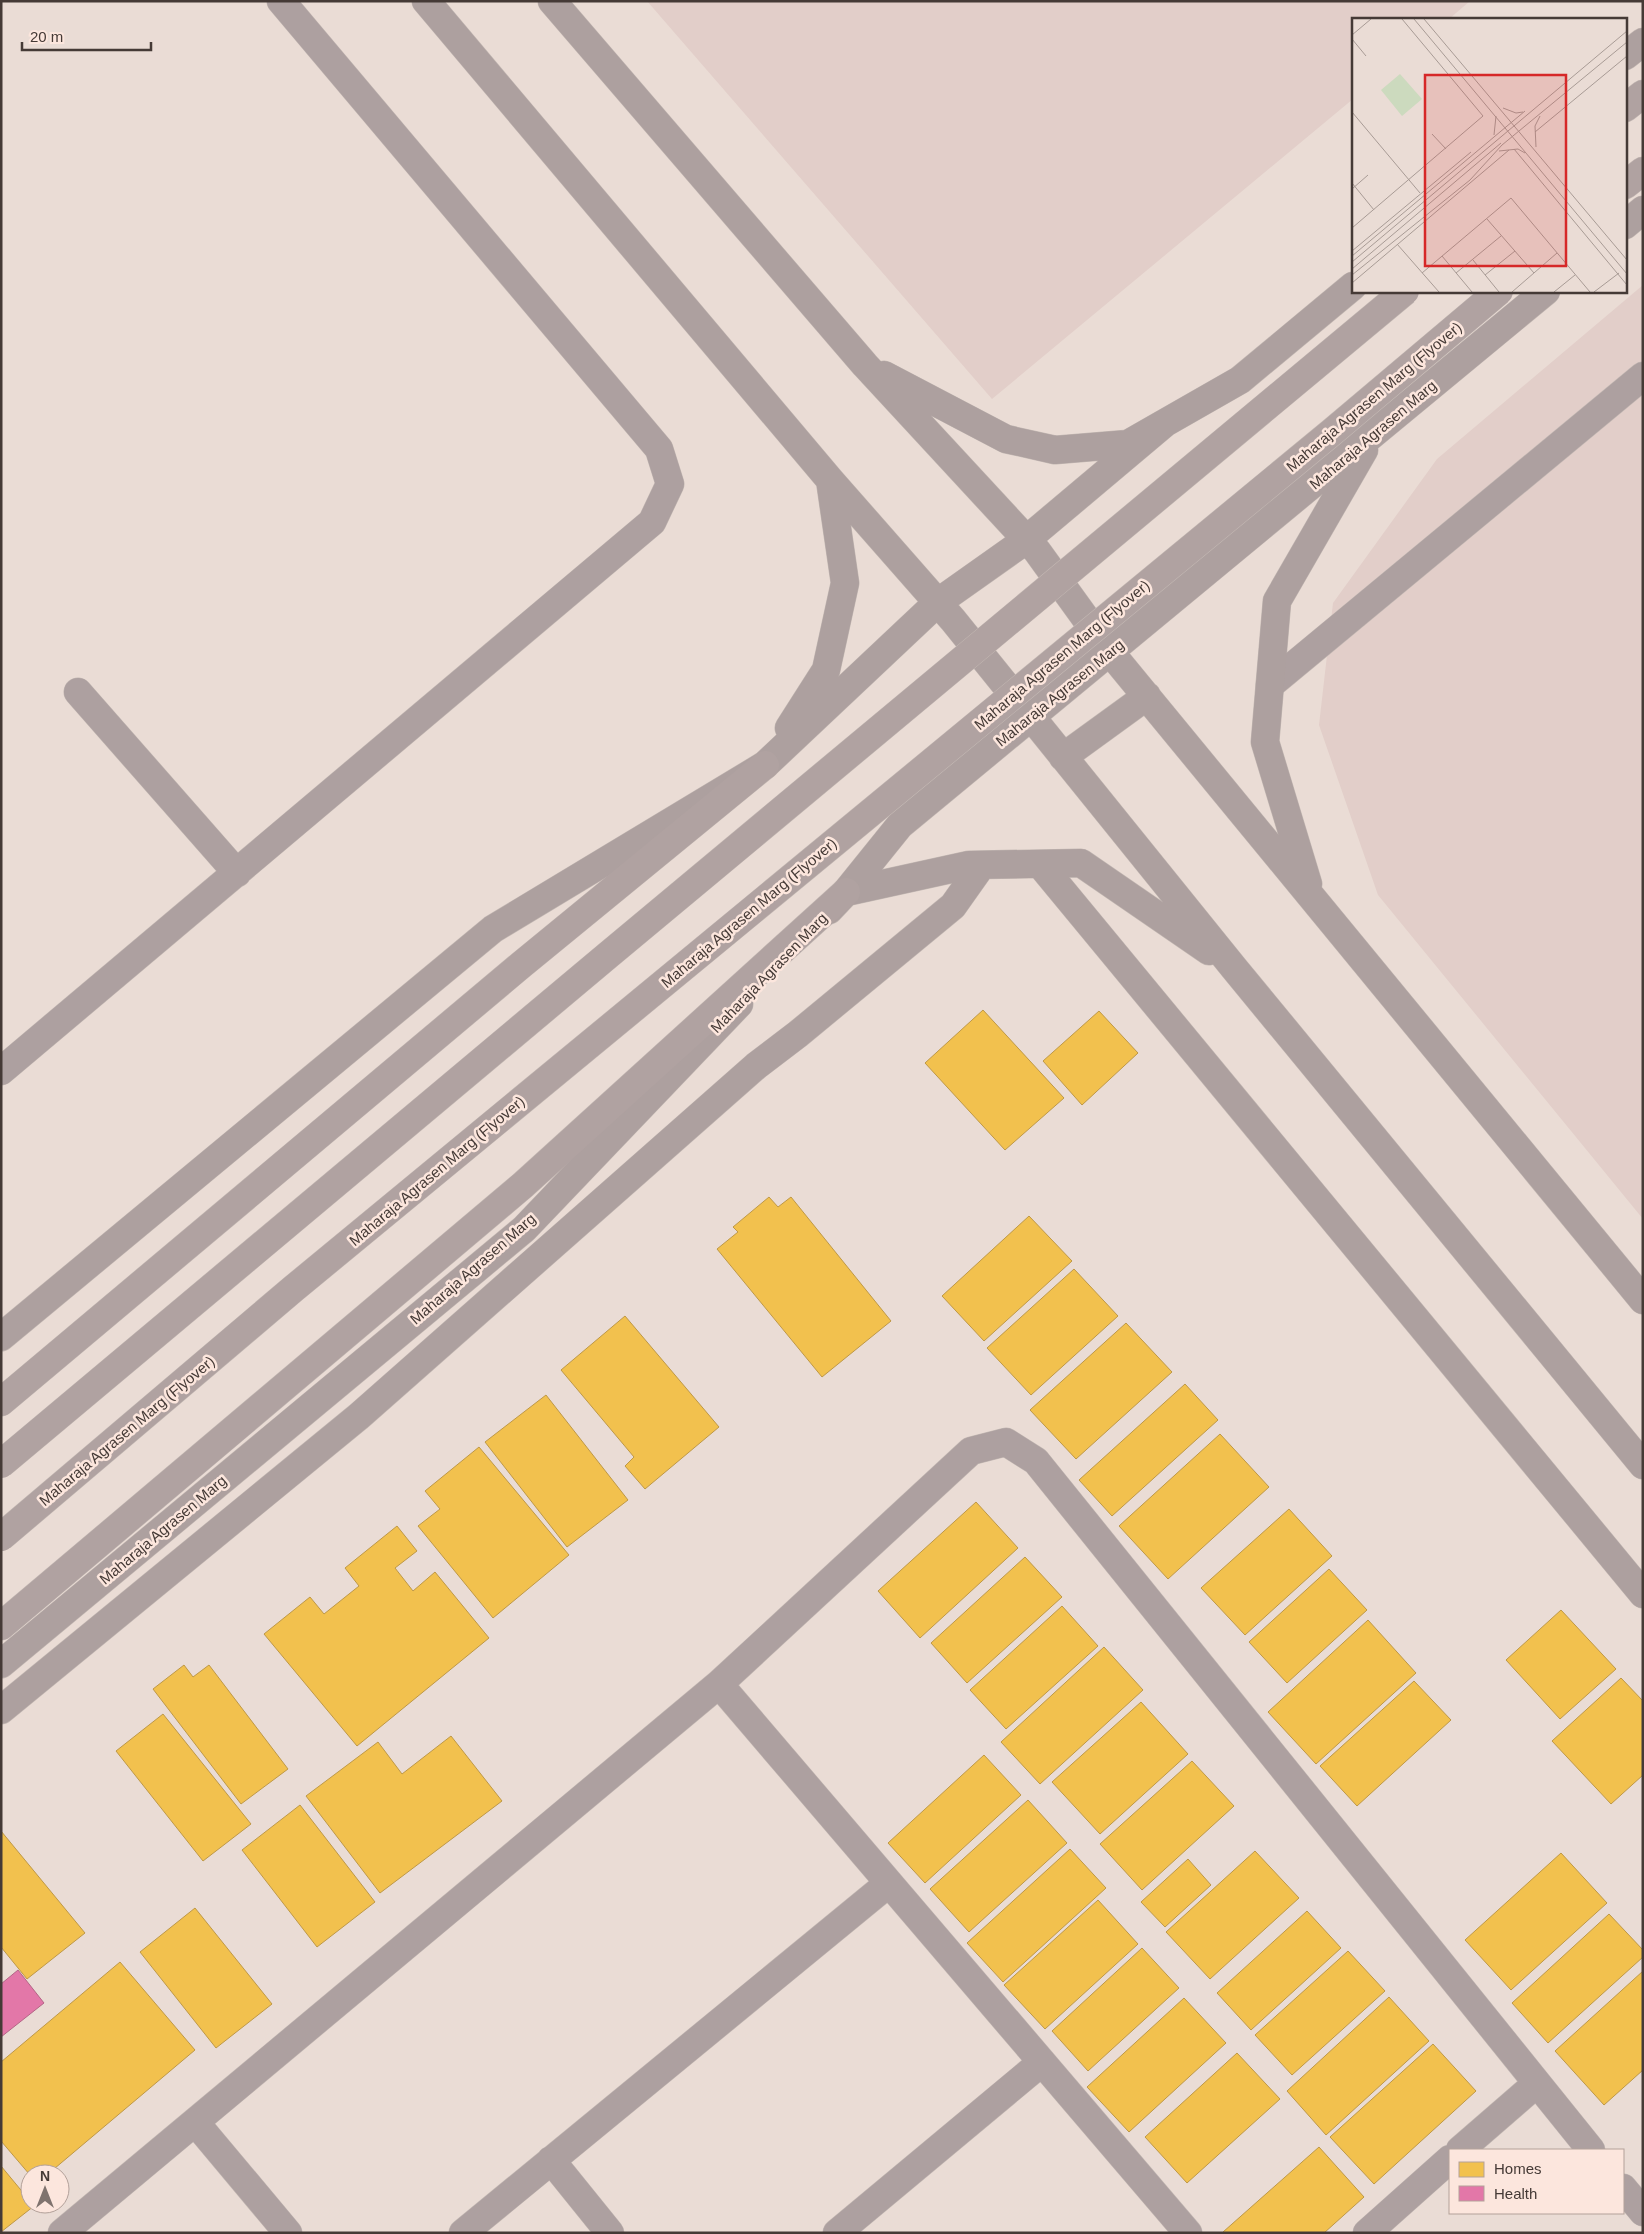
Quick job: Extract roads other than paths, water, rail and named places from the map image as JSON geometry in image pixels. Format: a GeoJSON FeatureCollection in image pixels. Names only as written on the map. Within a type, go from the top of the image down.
{"type":"FeatureCollection","features":[{"type":"Feature","properties":{"kind":"main road"},"geometry":{"type":"LineString","coordinates":[[426,1],[830,480],[937,603],[1234,968],[1643,1465]]}},
{"type":"Feature","properties":{"kind":"main road"},"geometry":{"type":"LineString","coordinates":[[552,1],[865,365],[1026,540],[1110,652],[1643,1300]]}},
{"type":"Feature","properties":{"kind":"main road"},"geometry":{"type":"LineString","coordinates":[[1626,55],[1643,42]]}},
{"type":"Feature","properties":{"kind":"main road"},"geometry":{"type":"LineString","coordinates":[[1626,107],[1643,94]]}},
{"type":"Feature","properties":{"kind":"main road"},"geometry":{"type":"LineString","coordinates":[[1626,184],[1643,170]]}},
{"type":"Feature","properties":{"kind":"main road"},"geometry":{"type":"LineString","coordinates":[[1626,224],[1643,210]]}},
{"type":"Feature","properties":{"kind":"main road"},"geometry":{"type":"LineString","coordinates":[[865,365],[1006,440],[1055,450],[1128,444],[1240,380],[1352,287]]}},
{"type":"Feature","properties":{"kind":"main road"},"geometry":{"type":"LineString","coordinates":[[1,1464],[1404,292]]}},
{"type":"Feature","properties":{"kind":"main road","name":"Maharaja Agrasen Marg (Flyover)"},"geometry":{"type":"LineString","coordinates":[[1,1537],[293,1289],[1324,439],[1499,292]]}},
{"type":"Feature","properties":{"kind":"main road","name":"Maharaja Agrasen Marg"},"geometry":{"type":"LineString","coordinates":[[1,1664],[524,1229],[846,892],[900,825],[1545,292]]}},
{"type":"Feature","properties":{"kind":"main road"},"geometry":{"type":"LineString","coordinates":[[1,1402],[238,1205],[521,965],[765,765],[937,603],[1026,540],[1165,423]]}},
{"type":"Feature","properties":{"kind":"main road"},"geometry":{"type":"LineString","coordinates":[[1312,897],[1265,742],[1277,601],[1372,435]]}},
{"type":"Feature","properties":{"kind":"main road"},"geometry":{"type":"LineString","coordinates":[[1,1337],[493,929],[765,765],[826,670],[845,583],[830,480]]}},
{"type":"Feature","properties":{"kind":"main road"},"geometry":{"type":"LineString","coordinates":[[1063,757],[1147,696]]}},
{"type":"Feature","properties":{"kind":"main road"},"geometry":{"type":"LineString","coordinates":[[1,1626],[523,1184],[846,892],[969,865],[1080,863],[1234,968]]}},
{"type":"Feature","properties":{"kind":"main road"},"geometry":{"type":"LineString","coordinates":[[1040,864],[1643,1594]]}},
{"type":"Feature","properties":{"kind":"main road"},"geometry":{"type":"LineString","coordinates":[[1,1710],[358,1417],[756,1066],[798,1034],[953,906],[982,865]]}},
{"type":"Feature","properties":{"kind":"street"},"geometry":{"type":"LineString","coordinates":[[1,1071],[652,522],[670,484],[659,450],[281,1]]}},
{"type":"Feature","properties":{"kind":"street"},"geometry":{"type":"LineString","coordinates":[[1270,684],[1643,376]]}},
{"type":"Feature","properties":{"kind":"street"},"geometry":{"type":"LineString","coordinates":[[78,692],[237,873]]}},
{"type":"Feature","properties":{"kind":"street"},"geometry":{"type":"LineString","coordinates":[[62,2233],[719,1684],[971,1451],[1006,1442],[1036,1461],[1590,2149]]}},
{"type":"Feature","properties":{"kind":"street"},"geometry":{"type":"LineString","coordinates":[[719,1684],[1188,2233]]}},
{"type":"Feature","properties":{"kind":"street"},"geometry":{"type":"LineString","coordinates":[[463,2233],[889,1883]]}},
{"type":"Feature","properties":{"kind":"street"},"geometry":{"type":"LineString","coordinates":[[838,2233],[1042,2062]]}},
{"type":"Feature","properties":{"kind":"street"},"geometry":{"type":"LineString","coordinates":[[1461,2149],[1536,2084]]}},
{"type":"Feature","properties":{"kind":"street"},"geometry":{"type":"LineString","coordinates":[[195,2122],[288,2233]]}},
{"type":"Feature","properties":{"kind":"street"},"geometry":{"type":"LineString","coordinates":[[551,2160],[610,2233]]}},
{"type":"Feature","properties":{"kind":"street"},"geometry":{"type":"LineString","coordinates":[[1366,2233],[1449,2160]]}},
{"type":"Feature","properties":{"kind":"street"},"geometry":{"type":"LineString","coordinates":[[1624,2189],[1643,2212]]}}]}
